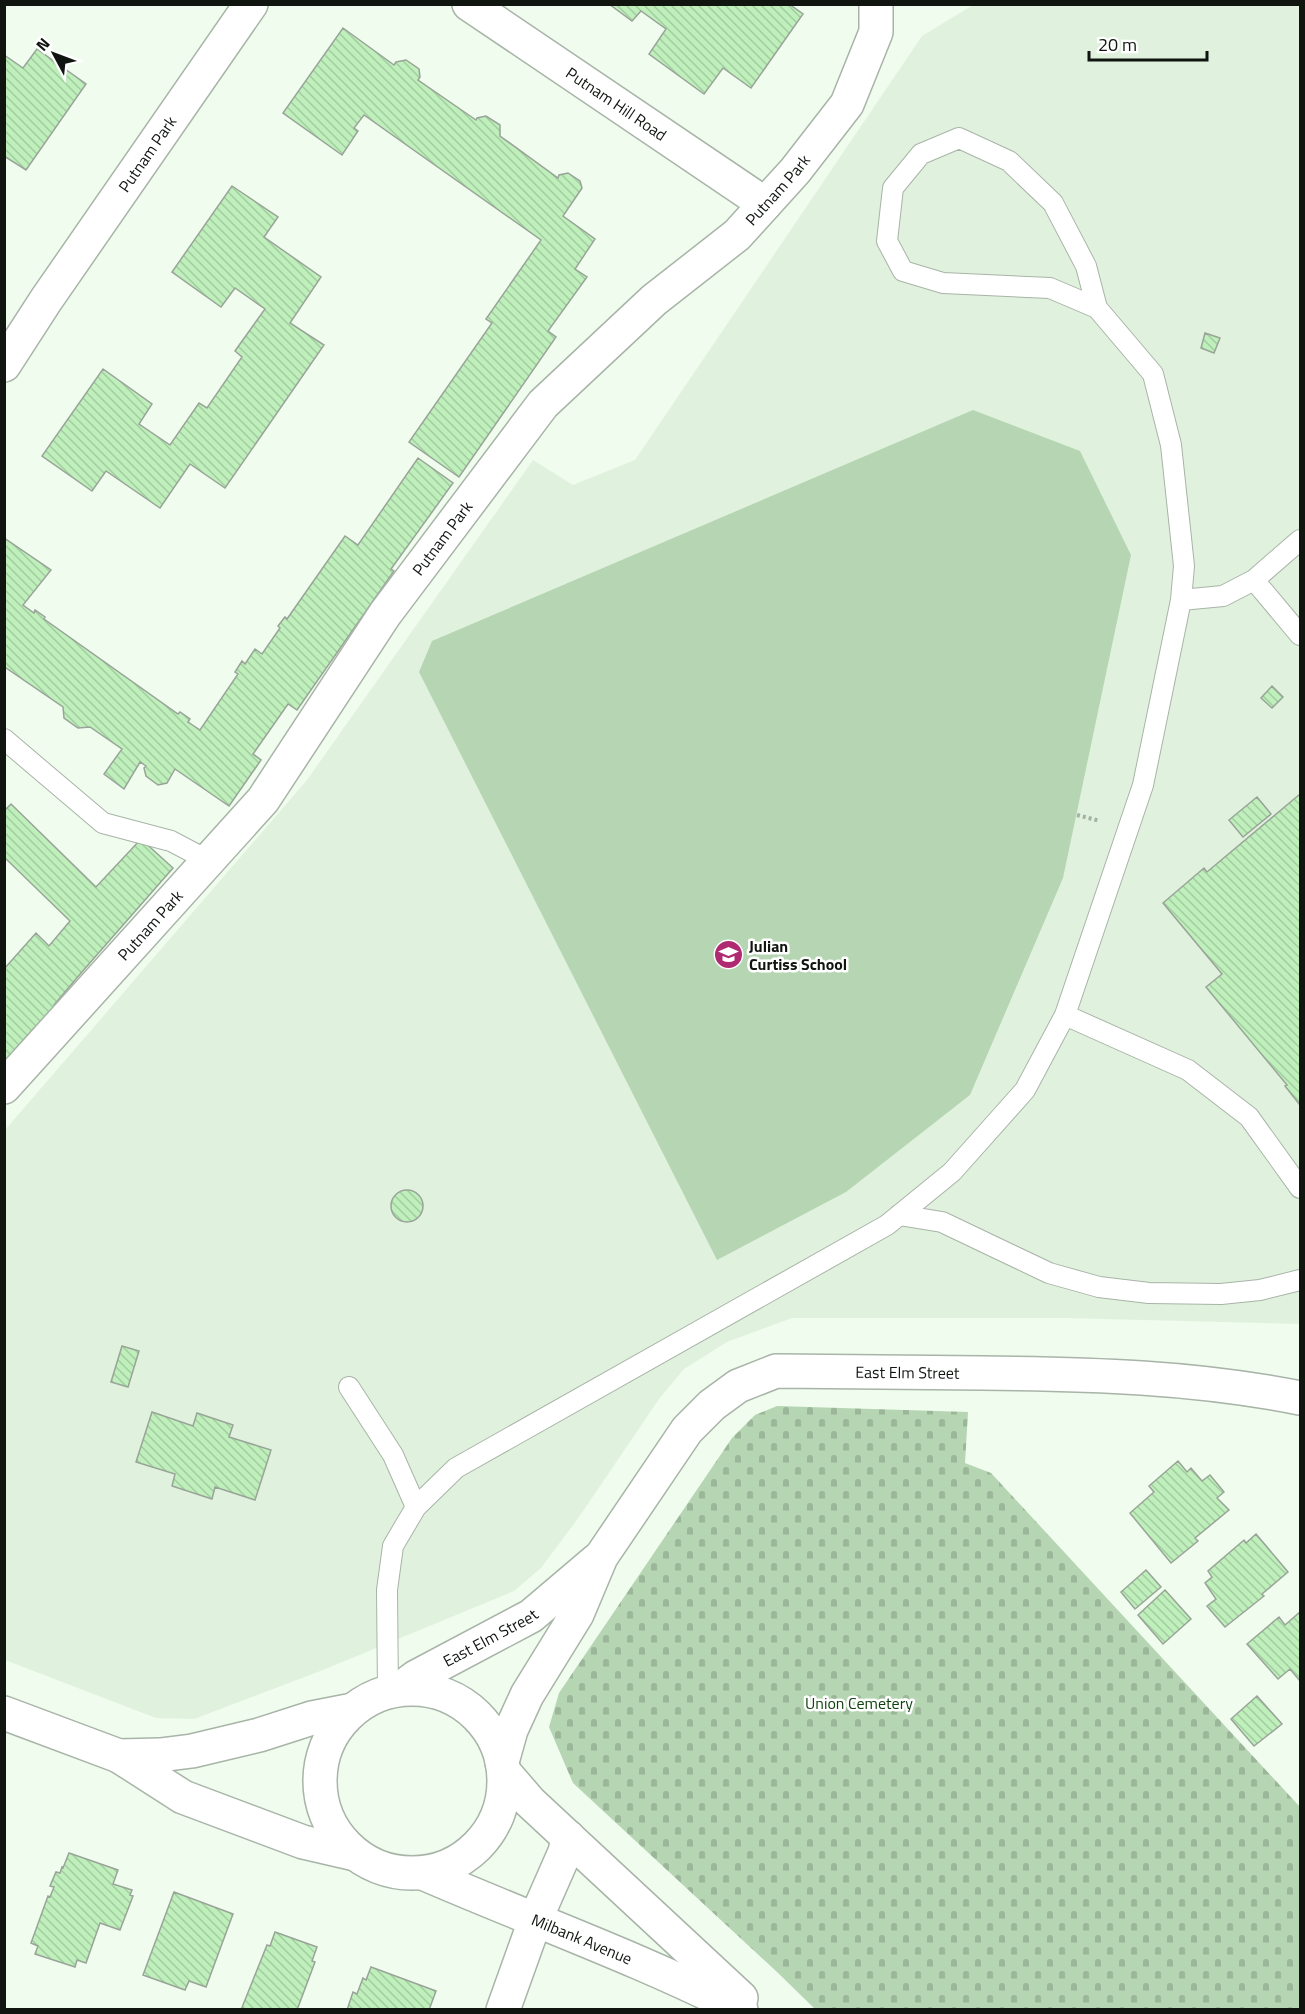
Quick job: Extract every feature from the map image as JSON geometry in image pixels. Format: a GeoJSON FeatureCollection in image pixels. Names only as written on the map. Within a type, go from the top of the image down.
{"type":"FeatureCollection","features":[{"type":"Feature","properties":{"kind":"street","name":"Putnam Park"},"geometry":{"type":"LineString","coordinates":[[4,365],[59,281],[251,4]]}},
{"type":"Feature","properties":{"kind":"street","name":"Putnam Hill Road"},"geometry":{"type":"LineString","coordinates":[[469,4],[765,204]]}},
{"type":"Feature","properties":{"kind":"street","name":"Putnam Park"},"geometry":{"type":"LineString","coordinates":[[4,1087],[263,800],[385,615],[543,404],[654,300],[736,235],[795,171],[847,104],[876,32],[876,4]]}},
{"type":"Feature","properties":{"kind":"street","name":"East Elm Street"},"geometry":{"type":"LineString","coordinates":[[503,1767],[511,1730],[526,1695],[577,1614],[601,1557],[687,1430],[711,1405],[738,1386],[776,1371],[1040,1373],[1129,1376],[1211,1383],[1300,1398]]}},
{"type":"Feature","properties":{"kind":"street","name":"East Elm Street"},"geometry":{"type":"LineString","coordinates":[[394,1691],[531,1616],[601,1557]]}},
{"type":"Feature","properties":{"kind":"street"},"geometry":{"type":"LineString","coordinates":[[4,1713],[119,1756],[183,1797],[303,1842],[355,1854],[379,1868],[403,1873],[423,1873],[444,1868],[469,1854],[489,1832],[502,1802],[503,1767],[499,1749],[485,1723],[469,1708],[446,1694],[430,1690],[394,1691],[371,1698],[353,1710],[337,1728],[324,1753],[320,1780],[322,1803],[337,1834],[355,1854]]}},
{"type":"Feature","properties":{"kind":"street"},"geometry":{"type":"LineString","coordinates":[[119,1756],[160,1755],[192,1751],[259,1735],[312,1718],[353,1710]]}},
{"type":"Feature","properties":{"kind":"street"},"geometry":{"type":"LineString","coordinates":[[503,1767],[531,1802],[753,2010]]}},
{"type":"Feature","properties":{"kind":"street"},"geometry":{"type":"LineString","coordinates":[[503,2010],[536,1918],[565,1852],[568,1837]]}},
{"type":"Feature","properties":{"kind":"street","name":"Milbank Avenue"},"geometry":{"type":"LineString","coordinates":[[423,1873],[536,1918],[702,1990],[741,2010]]}},
{"type":"Feature","properties":{"kind":"lane"},"geometry":{"type":"LineString","coordinates":[[394,1691],[387,1590],[393,1546],[416,1507],[456,1468],[887,1225],[952,1172],[1025,1090],[1065,1015],[1143,785],[1180,600],[1184,566],[1171,445],[1153,374],[1097,308],[1086,266],[1053,203],[1009,161],[959,138],[921,154],[893,188],[887,241],[903,271],[943,283],[1050,288],[1097,308]]}},
{"type":"Feature","properties":{"kind":"lane"},"geometry":{"type":"LineString","coordinates":[[1180,600],[1222,596],[1254,580],[1300,540]]}},
{"type":"Feature","properties":{"kind":"lane"},"geometry":{"type":"LineString","coordinates":[[1254,580],[1300,635]]}},
{"type":"Feature","properties":{"kind":"lane"},"geometry":{"type":"LineString","coordinates":[[4,739],[103,823],[171,841],[209,861]]}},
{"type":"Feature","properties":{"kind":"lane"},"geometry":{"type":"LineString","coordinates":[[1065,1015],[1188,1070],[1249,1117],[1300,1188]]}},
{"type":"Feature","properties":{"kind":"lane"},"geometry":{"type":"LineString","coordinates":[[899,1215],[942,1222],[1049,1273],[1099,1287],[1149,1293],[1221,1294],[1260,1290],[1300,1280]]}},
{"type":"Feature","properties":{"kind":"lane"},"geometry":{"type":"LineString","coordinates":[[349,1387],[393,1455],[416,1507]]}},
{"type":"Feature","properties":{"kind":"path"},"geometry":{"type":"LineString","coordinates":[[1077,815],[1103,822]]}},
{"type":"Feature","properties":{"kind":"shaded area","name":"Julian Curtiss School"},"geometry":{"type":"Polygon","coordinates":[[[973,5],[1300,5],[1300,1324],[1066,1318],[792,1318],[727,1342],[684,1369],[659,1399],[579,1517],[541,1568],[514,1591],[323,1670],[194,1719],[156,1718],[5,1660],[5,1130],[307,780],[533,460],[573,485],[635,460],[922,36],[973,5]]]}},
{"type":"Feature","properties":{"kind":"green space"},"geometry":{"type":"Polygon","coordinates":[[[973,410],[1080,451],[1131,555],[1063,878],[970,1095],[846,1192],[717,1260],[419,672],[432,641],[973,410]]]}},
{"type":"Feature","properties":{"kind":"green space","name":"Union Cemetery"},"geometry":{"type":"Polygon","coordinates":[[[777,1406],[968,1412],[965,1463],[991,1473],[1300,1807],[1300,2009],[815,2009],[573,1783],[549,1727],[559,1693],[732,1438],[755,1415],[777,1406]]]}},
{"type":"Feature","properties":{"kind":"building"},"geometry":{"type":"Polygon","coordinates":[[[609,4],[789,4],[803,14],[751,88],[723,68],[704,94],[649,54],[666,29],[641,11],[632,21],[609,4]]]}},
{"type":"Feature","properties":{"kind":"building"},"geometry":{"type":"Polygon","coordinates":[[[343,28],[394,65],[396,62],[406,60],[419,69],[418,80],[476,120],[486,116],[500,125],[500,136],[558,178],[559,175],[568,173],[580,181],[582,188],[563,216],[595,239],[575,269],[587,277],[548,331],[556,337],[459,477],[409,442],[492,323],[486,319],[541,240],[364,115],[354,128],[358,131],[342,155],[283,113],[343,28]]]}},
{"type":"Feature","properties":{"kind":"building"},"geometry":{"type":"Polygon","coordinates":[[[37,49],[86,84],[26,170],[4,156],[4,55],[23,68],[37,49]]]}},
{"type":"Feature","properties":{"kind":"building"},"geometry":{"type":"Polygon","coordinates":[[[232,186],[278,217],[264,237],[321,277],[290,323],[324,345],[225,488],[190,464],[160,508],[106,471],[92,491],[42,456],[103,369],[152,404],[139,424],[170,445],[199,403],[207,408],[242,357],[235,351],[265,309],[235,288],[221,307],[172,272],[232,186]]]}},
{"type":"Feature","properties":{"kind":"building"},"geometry":{"type":"Polygon","coordinates":[[[1205,333],[1220,338],[1214,353],[1201,348],[1205,333]]]}},
{"type":"Feature","properties":{"kind":"building"},"geometry":{"type":"Polygon","coordinates":[[[418,458],[453,483],[391,569],[394,571],[297,710],[288,704],[253,754],[261,760],[229,806],[175,769],[167,783],[158,785],[146,776],[144,768],[146,766],[140,762],[124,789],[104,774],[122,749],[90,727],[78,728],[64,718],[63,707],[6,668],[4,670],[4,538],[51,570],[23,605],[45,617],[44,619],[178,714],[180,712],[190,719],[188,722],[200,730],[238,674],[235,672],[242,661],[245,664],[255,649],[262,654],[280,628],[278,626],[285,617],[287,619],[345,536],[358,545],[418,458]]]}},
{"type":"Feature","properties":{"kind":"building"},"geometry":{"type":"Polygon","coordinates":[[[1272,686],[1283,697],[1272,708],[1261,698],[1272,686]]]}},
{"type":"Feature","properties":{"kind":"building"},"geometry":{"type":"Polygon","coordinates":[[[1300,794],[1300,1105],[1285,1086],[1287,1085],[1206,987],[1222,974],[1163,903],[1204,868],[1207,872],[1300,794]]]}},
{"type":"Feature","properties":{"kind":"building"},"geometry":{"type":"Polygon","coordinates":[[[1257,797],[1271,814],[1243,837],[1229,820],[1257,797]]]}},
{"type":"Feature","properties":{"kind":"building"},"geometry":{"type":"Polygon","coordinates":[[[11,804],[96,887],[141,839],[173,868],[81,973],[36,1030],[34,1028],[4,1062],[4,969],[36,933],[49,946],[70,921],[4,857],[4,811],[11,804]]]}},
{"type":"Feature","properties":{"kind":"building"},"geometry":{"type":"Polygon","coordinates":[[[407,1190],[419,1194],[423,1206],[419,1218],[407,1222],[395,1218],[391,1206],[395,1194],[407,1190]]]}},
{"type":"Feature","properties":{"kind":"building"},"geometry":{"type":"Polygon","coordinates":[[[122,1346],[139,1351],[128,1387],[111,1382],[122,1346]]]}},
{"type":"Feature","properties":{"kind":"building"},"geometry":{"type":"Polygon","coordinates":[[[152,1412],[193,1426],[197,1413],[233,1425],[229,1437],[271,1450],[255,1500],[215,1487],[212,1499],[172,1486],[175,1474],[136,1462],[152,1412]]]}},
{"type":"Feature","properties":{"kind":"building"},"geometry":{"type":"Polygon","coordinates":[[[1178,1461],[1187,1472],[1191,1468],[1202,1481],[1210,1475],[1224,1492],[1217,1498],[1229,1510],[1195,1538],[1198,1541],[1171,1563],[1130,1513],[1154,1492],[1149,1486],[1178,1461]]]}},
{"type":"Feature","properties":{"kind":"building"},"geometry":{"type":"Polygon","coordinates":[[[1256,1534],[1288,1572],[1262,1594],[1264,1596],[1225,1627],[1207,1606],[1216,1599],[1205,1583],[1212,1577],[1208,1571],[1244,1540],[1246,1543],[1256,1534]]]}},
{"type":"Feature","properties":{"kind":"building"},"geometry":{"type":"Polygon","coordinates":[[[1146,1570],[1161,1587],[1135,1609],[1121,1592],[1146,1570]]]}},
{"type":"Feature","properties":{"kind":"building"},"geometry":{"type":"Polygon","coordinates":[[[1165,1590],[1191,1619],[1163,1644],[1138,1615],[1165,1590]]]}},
{"type":"Feature","properties":{"kind":"building"},"geometry":{"type":"Polygon","coordinates":[[[1300,1612],[1300,1681],[1290,1669],[1278,1679],[1247,1644],[1279,1617],[1285,1625],[1300,1612]]]}},
{"type":"Feature","properties":{"kind":"building"},"geometry":{"type":"Polygon","coordinates":[[[1257,1696],[1282,1724],[1254,1746],[1231,1719],[1257,1696]]]}},
{"type":"Feature","properties":{"kind":"building"},"geometry":{"type":"Polygon","coordinates":[[[69,1853],[118,1870],[113,1884],[132,1890],[130,1895],[133,1896],[120,1930],[100,1923],[86,1963],[77,1960],[75,1967],[35,1954],[38,1946],[31,1943],[48,1896],[50,1897],[54,1887],[50,1886],[56,1872],[60,1873],[63,1868],[69,1853]]]}},
{"type":"Feature","properties":{"kind":"building"},"geometry":{"type":"Polygon","coordinates":[[[174,1892],[233,1914],[206,1987],[189,1981],[185,1990],[143,1975],[174,1892]]]}},
{"type":"Feature","properties":{"kind":"building"},"geometry":{"type":"Polygon","coordinates":[[[275,1932],[317,1947],[312,1961],[315,1962],[297,2010],[241,2010],[267,1945],[270,1946],[275,1932]]]}},
{"type":"Feature","properties":{"kind":"building"},"geometry":{"type":"Polygon","coordinates":[[[371,1967],[436,1991],[429,2010],[347,2010],[353,1992],[357,1994],[363,1978],[366,1980],[371,1967]]]}},
{"type":"Feature","properties":{"kind":"place","name":"Julian Curtiss School"},"geometry":{"type":"Point","coordinates":[728,955]}}]}
